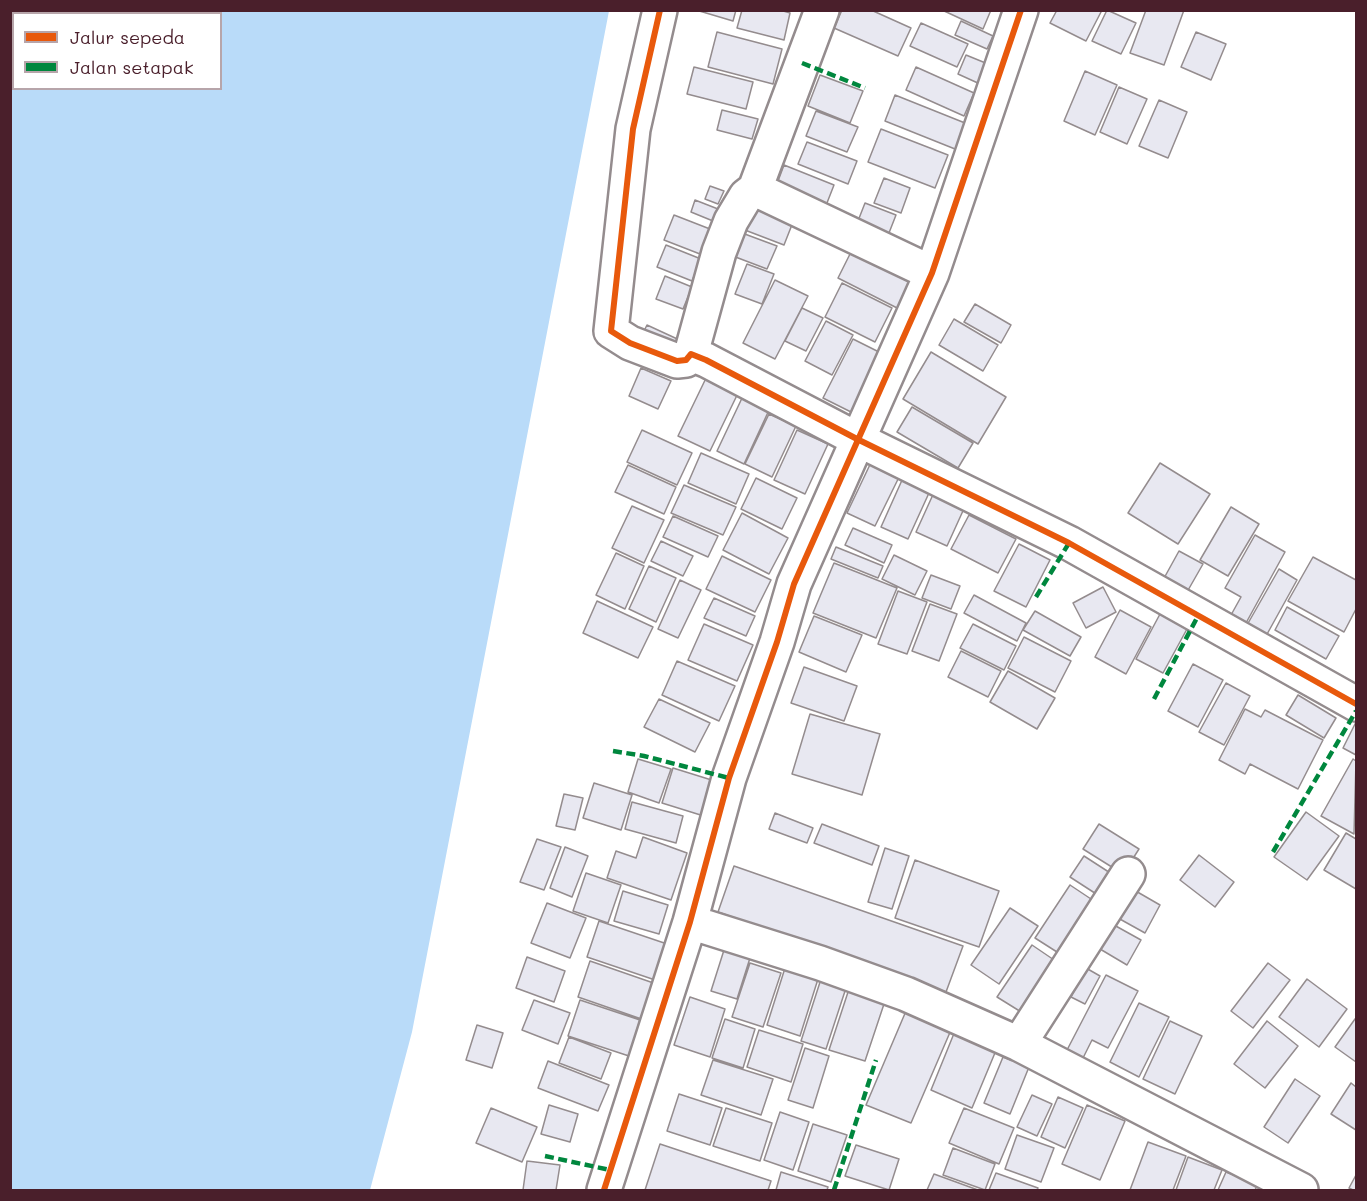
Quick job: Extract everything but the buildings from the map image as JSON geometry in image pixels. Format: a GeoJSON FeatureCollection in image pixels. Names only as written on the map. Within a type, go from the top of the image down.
{"type":"FeatureCollection","features":[{"type":"Feature","properties":{"kind":"street"},"geometry":{"type":"LineString","coordinates":[[660,10],[633,129],[611,331],[630,343],[677,361],[686,360],[691,354],[719,252],[730,221],[746,196],[755,189],[822,10]]}},
{"type":"Feature","properties":{"kind":"street"},"geometry":{"type":"LineString","coordinates":[[604,1191],[690,922],[729,778],[777,642],[794,584],[932,273],[1021,10]]}},
{"type":"Feature","properties":{"kind":"street"},"geometry":{"type":"LineString","coordinates":[[755,189],[932,273]]}},
{"type":"Feature","properties":{"kind":"street"},"geometry":{"type":"LineString","coordinates":[[691,354],[1069,543],[1356,704]]}},
{"type":"Feature","properties":{"kind":"street"},"geometry":{"type":"LineString","coordinates":[[1019,1044],[1128,874]]}},
{"type":"Feature","properties":{"kind":"street"},"geometry":{"type":"LineString","coordinates":[[690,922],[820,963],[906,994],[1019,1044],[1301,1191]]}},
{"type":"Feature","properties":{"kind":"water"},"geometry":{"type":"Polygon","coordinates":[[[10,11],[609,11],[412,1032],[370,1190],[11,1190],[10,11]]]}},
{"type":"Feature","properties":{"kind":"marked path"},"geometry":{"type":"LineString","coordinates":[[802,63],[865,88]]}},
{"type":"Feature","properties":{"kind":"marked path"},"geometry":{"type":"LineString","coordinates":[[1036,597],[1069,543]]}},
{"type":"Feature","properties":{"kind":"marked path"},"geometry":{"type":"LineString","coordinates":[[1154,699],[1199,614]]}},
{"type":"Feature","properties":{"kind":"marked path"},"geometry":{"type":"LineString","coordinates":[[1273,852],[1356,711]]}},
{"type":"Feature","properties":{"kind":"marked path"},"geometry":{"type":"LineString","coordinates":[[613,751],[644,756],[729,778]]}},
{"type":"Feature","properties":{"kind":"marked path"},"geometry":{"type":"LineString","coordinates":[[834,1190],[876,1060]]}},
{"type":"Feature","properties":{"kind":"marked path"},"geometry":{"type":"LineString","coordinates":[[545,1156],[610,1170]]}},
{"type":"Feature","properties":{"kind":"cycle path"},"geometry":{"type":"LineString","coordinates":[[660,10],[633,129],[611,331],[630,343],[677,361],[686,360],[691,354],[706,360],[857,439],[1069,543],[1356,704]]}},
{"type":"Feature","properties":{"kind":"cycle path"},"geometry":{"type":"LineString","coordinates":[[604,1190],[690,922],[729,778],[777,642],[794,584],[932,273],[1021,10]]}}]}
